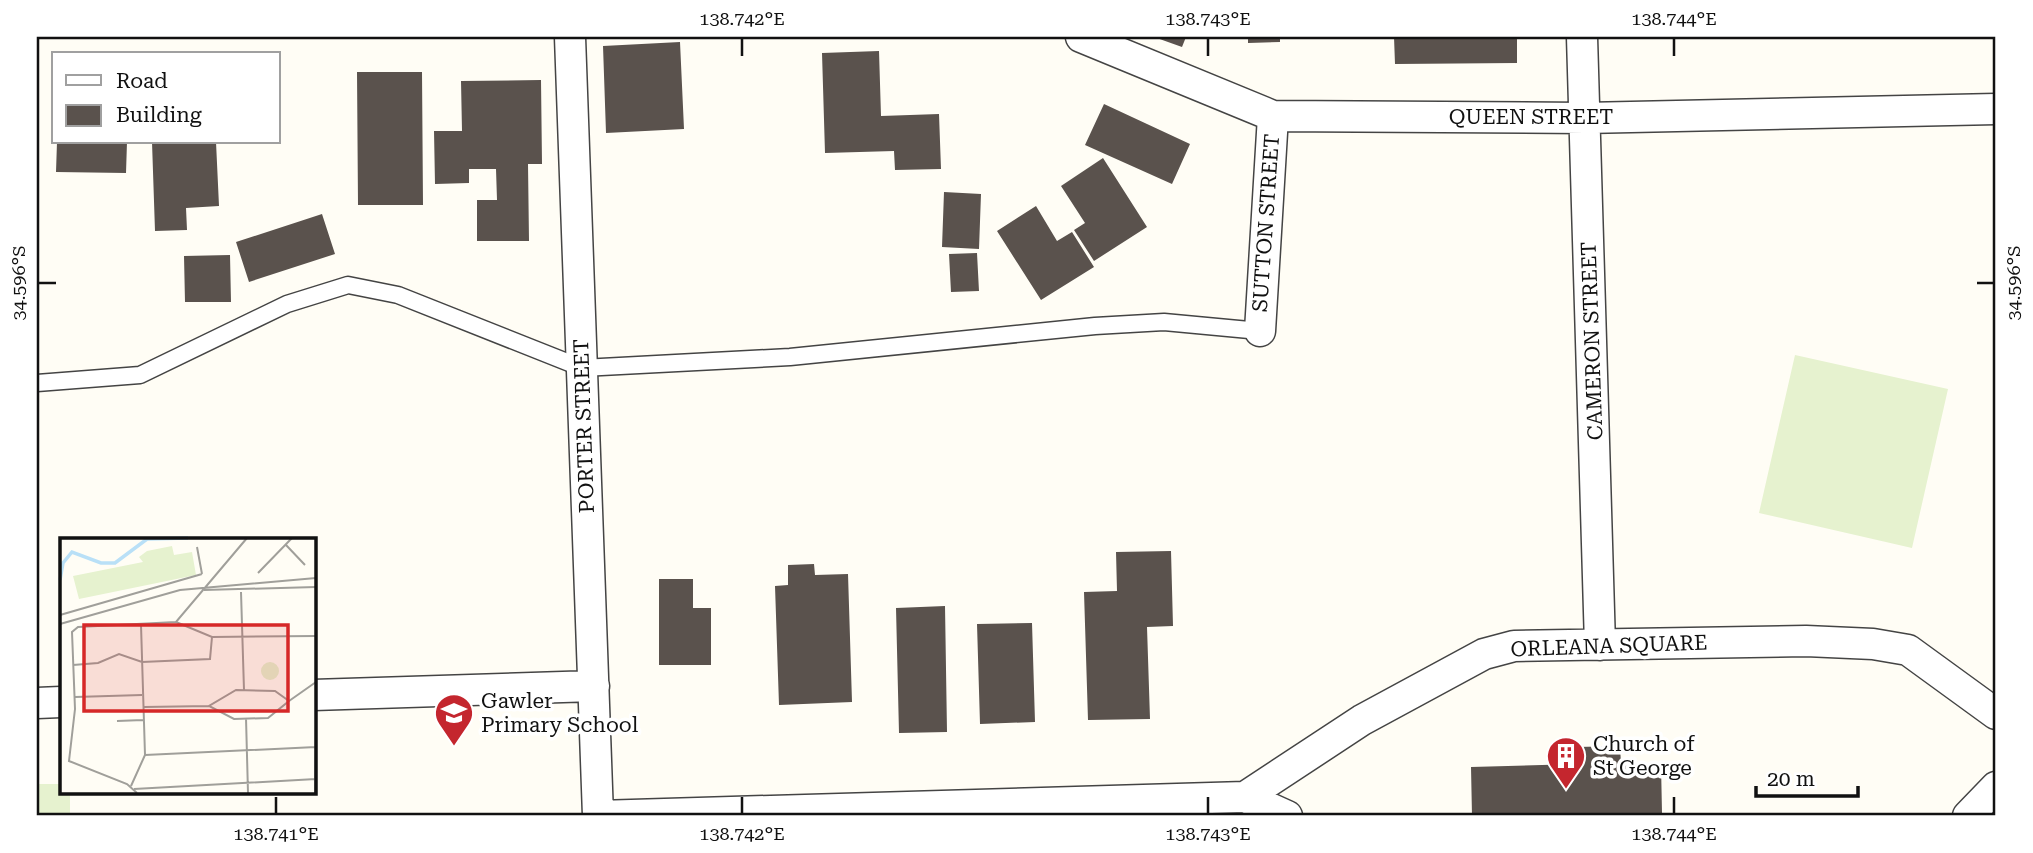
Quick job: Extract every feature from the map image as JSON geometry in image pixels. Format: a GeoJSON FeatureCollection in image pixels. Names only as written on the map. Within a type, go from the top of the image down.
{"type":"FeatureCollection","features":[{"type":"Feature","properties":{"kind":"street","name":"PORTER STREET"},"geometry":{"type":"LineString","coordinates":[[570,37],[598,816]]}},
{"type":"Feature","properties":{"kind":"street","name":"QUEEN STREET"},"geometry":{"type":"LineString","coordinates":[[1081,37],[1273,116],[1585,118],[1996,110]]}},
{"type":"Feature","properties":{"kind":"street","name":"CAMERON STREET"},"geometry":{"type":"LineString","coordinates":[[1582,37],[1600,645]]}},
{"type":"Feature","properties":{"kind":"street","name":"SUTTON STREET"},"geometry":{"type":"LineString","coordinates":[[1260,331],[1273,116]]}},
{"type":"Feature","properties":{"kind":"street","name":"ORLEANA SQUARE"},"geometry":{"type":"LineString","coordinates":[[1245,797],[1362,720],[1484,654],[1514,646],[1806,641],[1873,644],[1908,650],[1996,714]]}},
{"type":"Feature","properties":{"kind":"street"},"geometry":{"type":"LineString","coordinates":[[315,695],[594,687]]}},
{"type":"Feature","properties":{"kind":"street"},"geometry":{"type":"LineString","coordinates":[[37,703],[60,702]]}},
{"type":"Feature","properties":{"kind":"street"},"geometry":{"type":"LineString","coordinates":[[1968,816],[1996,787]]}},
{"type":"Feature","properties":{"kind":"street"},"geometry":{"type":"LineString","coordinates":[[598,816],[1245,797],[1287,816]]}},
{"type":"Feature","properties":{"kind":"lane"},"geometry":{"type":"LineString","coordinates":[[37,383],[140,375],[287,304],[348,285],[398,295],[582,368],[790,357],[1164,322],[1260,331]]}},
{"type":"Feature","properties":{"kind":"green space"},"geometry":{"type":"Polygon","coordinates":[[[1795,355],[1948,389],[1912,548],[1759,513],[1795,355]]]}},
{"type":"Feature","properties":{"kind":"green space"},"geometry":{"type":"Polygon","coordinates":[[[37,784],[60,784],[60,794],[70,794],[70,816],[37,816],[37,784]]]}},
{"type":"Feature","properties":{"kind":"building"},"geometry":{"type":"Polygon","coordinates":[[[1154,37],[1186,37],[1182,47],[1154,37]]]}},
{"type":"Feature","properties":{"kind":"building"},"geometry":{"type":"Polygon","coordinates":[[[1248,37],[1280,37],[1280,42],[1248,43],[1248,37]]]}},
{"type":"Feature","properties":{"kind":"building"},"geometry":{"type":"Polygon","coordinates":[[[1394,37],[1517,37],[1517,63],[1395,64],[1394,37]]]}},
{"type":"Feature","properties":{"kind":"building"},"geometry":{"type":"Polygon","coordinates":[[[680,42],[684,129],[606,133],[603,46],[680,42]]]}},
{"type":"Feature","properties":{"kind":"building"},"geometry":{"type":"Polygon","coordinates":[[[879,51],[881,116],[939,114],[941,169],[895,170],[894,151],[825,153],[822,53],[879,51]]]}},
{"type":"Feature","properties":{"kind":"building"},"geometry":{"type":"Polygon","coordinates":[[[357,72],[422,72],[423,205],[358,205],[357,72]]]}},
{"type":"Feature","properties":{"kind":"building"},"geometry":{"type":"Polygon","coordinates":[[[541,80],[542,164],[528,164],[529,241],[477,241],[477,200],[497,200],[496,169],[469,169],[469,183],[435,184],[434,131],[462,131],[461,81],[541,80]]]}},
{"type":"Feature","properties":{"kind":"building"},"geometry":{"type":"Polygon","coordinates":[[[1104,104],[1190,144],[1172,184],[1085,145],[1104,104]]]}},
{"type":"Feature","properties":{"kind":"building"},"geometry":{"type":"Polygon","coordinates":[[[57,144],[127,144],[126,173],[56,172],[57,144]]]}},
{"type":"Feature","properties":{"kind":"building"},"geometry":{"type":"Polygon","coordinates":[[[152,144],[216,144],[219,206],[186,208],[187,230],[155,231],[152,144]]]}},
{"type":"Feature","properties":{"kind":"building"},"geometry":{"type":"Polygon","coordinates":[[[1103,158],[1147,227],[1094,261],[1074,230],[1085,223],[1061,186],[1103,158]]]}},
{"type":"Feature","properties":{"kind":"building"},"geometry":{"type":"Polygon","coordinates":[[[944,192],[981,194],[979,249],[942,247],[944,192]]]}},
{"type":"Feature","properties":{"kind":"building"},"geometry":{"type":"Polygon","coordinates":[[[1036,206],[1057,241],[1072,232],[1094,267],[1041,300],[997,231],[1036,206]]]}},
{"type":"Feature","properties":{"kind":"building"},"geometry":{"type":"Polygon","coordinates":[[[322,214],[335,254],[249,282],[236,242],[322,214]]]}},
{"type":"Feature","properties":{"kind":"building"},"geometry":{"type":"Polygon","coordinates":[[[977,253],[979,291],[951,292],[949,254],[977,253]]]}},
{"type":"Feature","properties":{"kind":"building"},"geometry":{"type":"Polygon","coordinates":[[[230,255],[231,302],[185,302],[184,256],[230,255]]]}},
{"type":"Feature","properties":{"kind":"building"},"geometry":{"type":"Polygon","coordinates":[[[1171,551],[1173,626],[1147,627],[1150,719],[1088,720],[1084,592],[1117,591],[1116,552],[1171,551]]]}},
{"type":"Feature","properties":{"kind":"building"},"geometry":{"type":"Polygon","coordinates":[[[814,564],[815,575],[848,574],[852,702],[779,705],[775,586],[788,585],[788,565],[814,564]]]}},
{"type":"Feature","properties":{"kind":"building"},"geometry":{"type":"Polygon","coordinates":[[[659,579],[693,579],[693,608],[711,608],[711,665],[659,665],[659,579]]]}},
{"type":"Feature","properties":{"kind":"building"},"geometry":{"type":"Polygon","coordinates":[[[945,606],[947,732],[899,733],[896,608],[945,606]]]}},
{"type":"Feature","properties":{"kind":"building"},"geometry":{"type":"Polygon","coordinates":[[[1032,623],[1035,722],[980,724],[977,624],[1032,623]]]}},
{"type":"Feature","properties":{"kind":"building","name":"Church of St George"},"geometry":{"type":"Polygon","coordinates":[[[1620,746],[1621,764],[1661,764],[1662,813],[1619,816],[1472,816],[1471,767],[1578,764],[1577,747],[1620,746]]]}},
{"type":"Feature","properties":{"kind":"place","name":"Gawler Primary School"},"geometry":{"type":"Point","coordinates":[454,747]}},
{"type":"Feature","properties":{"kind":"place","name":"Church of St George"},"geometry":{"type":"Point","coordinates":[1566,790]}}]}
